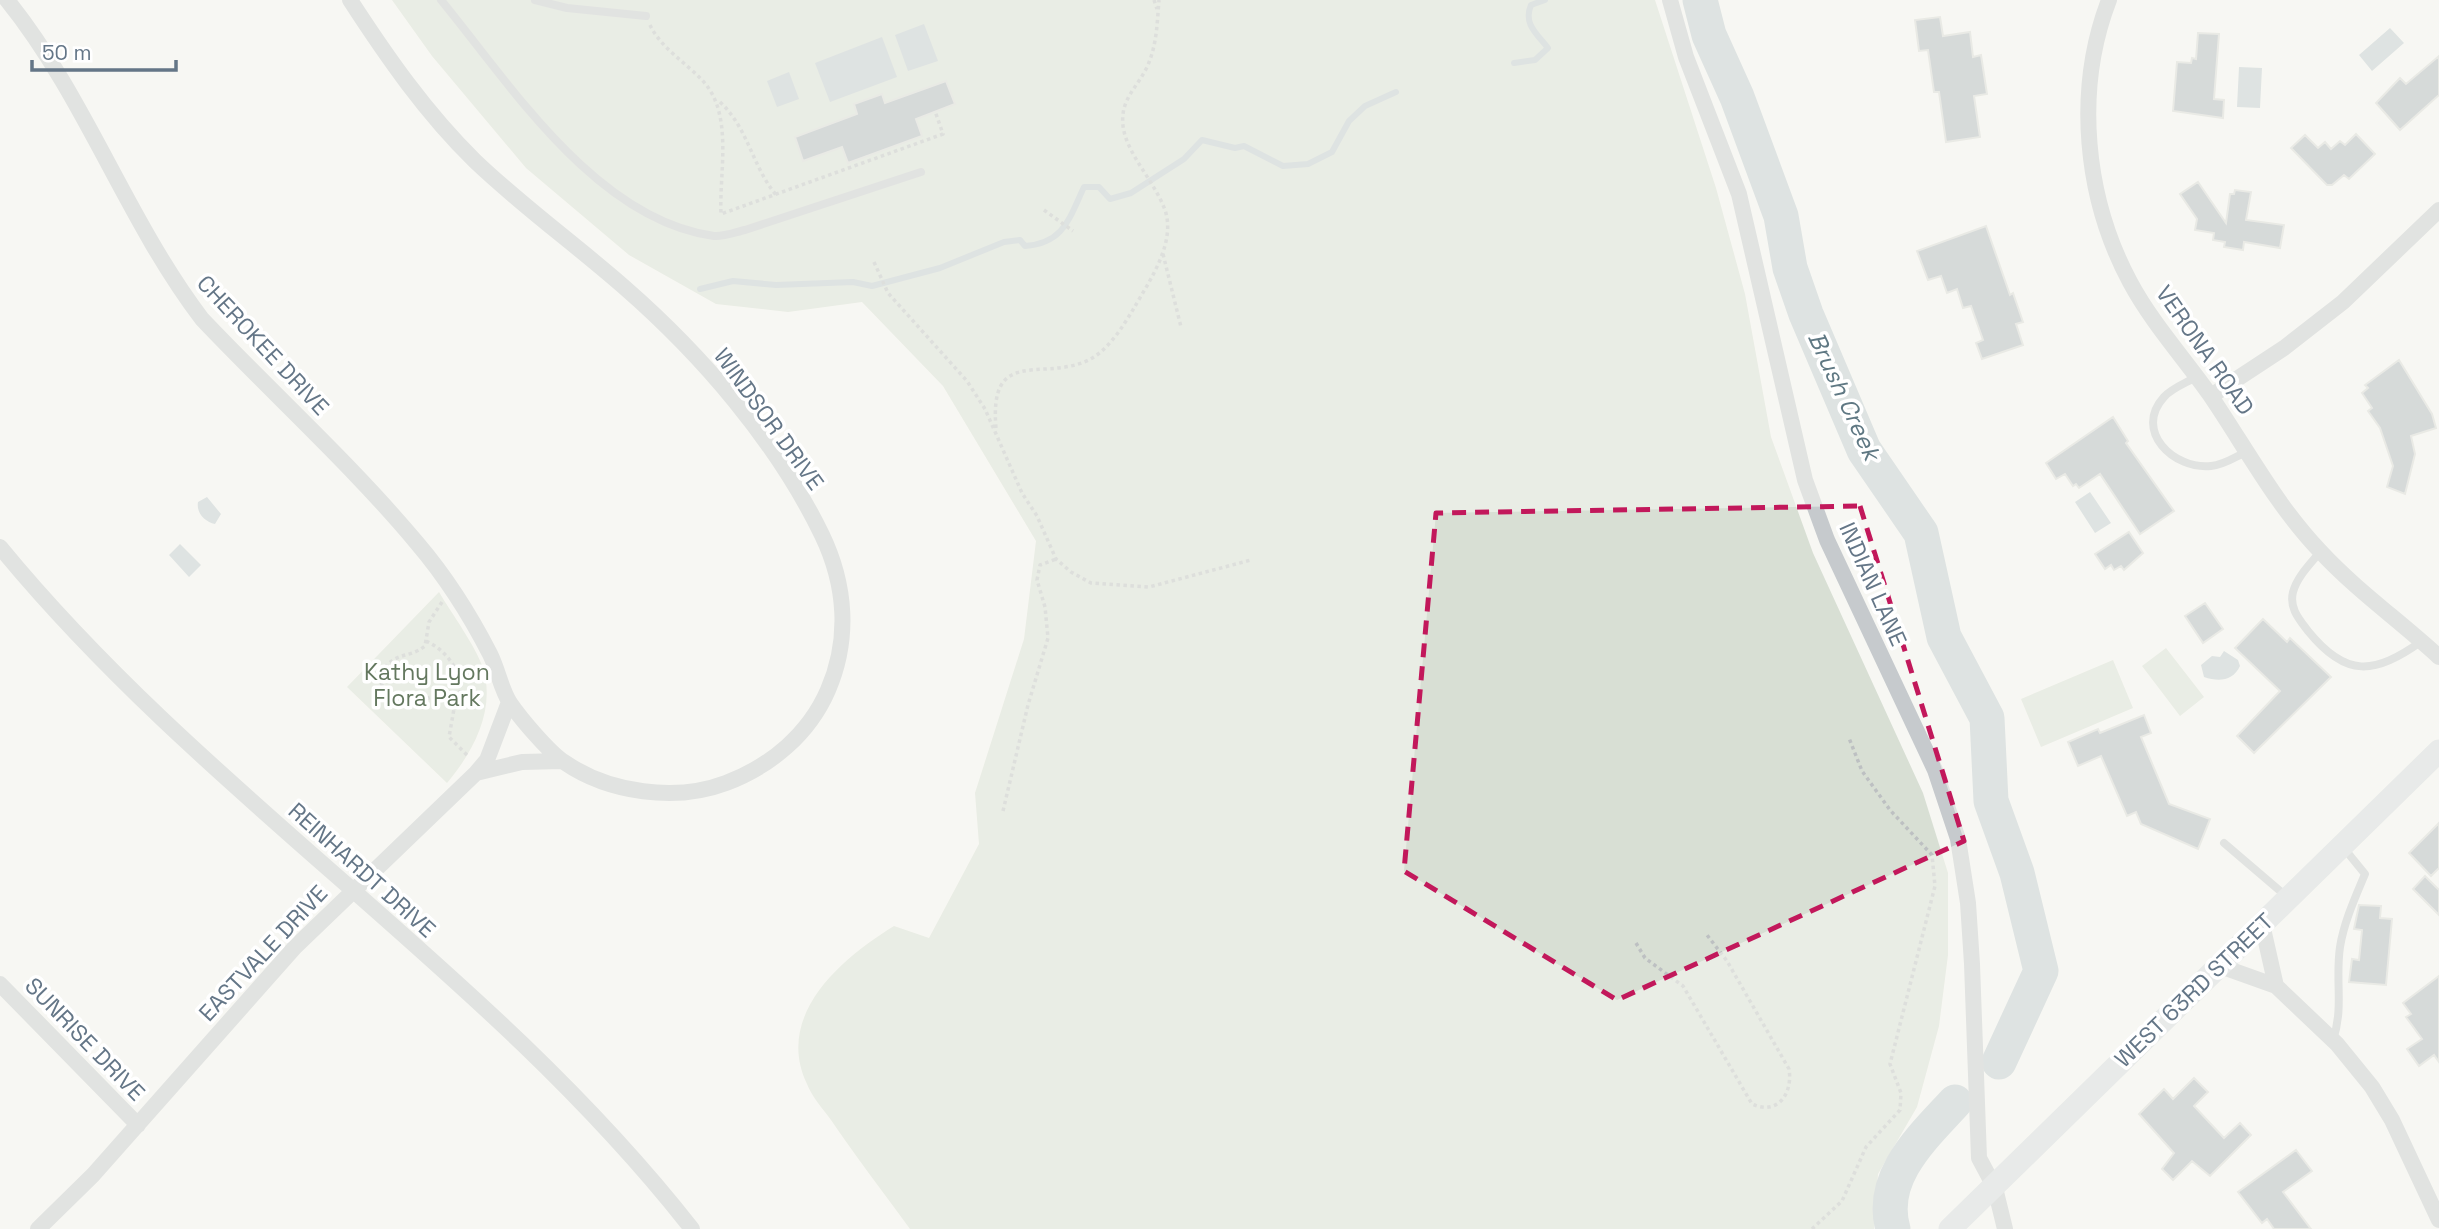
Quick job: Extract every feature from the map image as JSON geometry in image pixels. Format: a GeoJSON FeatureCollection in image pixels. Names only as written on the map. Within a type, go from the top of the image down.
{"type":"FeatureCollection","features":[{"type":"Feature","properties":{"kind":"main road","name":"WEST 63RD STREET"},"geometry":{"type":"LineString","coordinates":[[1950,1229],[1995,1188],[2061,1118],[2439,751]]}},
{"type":"Feature","properties":{"kind":"street","name":"CHEROKEE DRIVE"},"geometry":{"type":"LineString","coordinates":[[7,0],[81,112],[180,290],[202,319],[367,485],[425,552],[479,632],[509,702]]}},
{"type":"Feature","properties":{"kind":"street","name":"WINDSOR DRIVE"},"geometry":{"type":"LineString","coordinates":[[349,0],[390,62],[472,158],[655,315],[714,377],[796,490],[822,534],[836,569],[843,598],[839,658],[818,709],[781,753],[743,777],[716,787],[687,792],[654,793],[621,786],[562,761],[509,702]]}},
{"type":"Feature","properties":{"kind":"street","name":"INDIAN LANE"},"geometry":{"type":"LineString","coordinates":[[1670,0],[1686,57],[1739,194],[1805,480],[1826,540],[1935,770],[1958,839],[1968,903],[1979,1158],[1995,1188],[2005,1229]]}},
{"type":"Feature","properties":{"kind":"street","name":"VERONA ROAD"},"geometry":{"type":"LineString","coordinates":[[2109,0],[2094,50],[2089,103],[2090,149],[2097,198],[2131,283],[2211,396],[2274,495],[2320,552],[2439,657]]}},
{"type":"Feature","properties":{"kind":"street"},"geometry":{"type":"LineString","coordinates":[[2211,396],[2284,348],[2343,302],[2439,210]]}},
{"type":"Feature","properties":{"kind":"street","name":"REINHARDT DRIVE"},"geometry":{"type":"LineString","coordinates":[[0,547],[74,628],[176,730],[488,1012],[617,1141],[692,1229]]}},
{"type":"Feature","properties":{"kind":"street","name":"EASTVALE DRIVE"},"geometry":{"type":"LineString","coordinates":[[38,1229],[138,1125],[295,947],[476,774],[487,760],[509,702]]}},
{"type":"Feature","properties":{"kind":"street"},"geometry":{"type":"LineString","coordinates":[[476,774],[522,762],[562,761]]}},
{"type":"Feature","properties":{"kind":"street"},"geometry":{"type":"LineString","coordinates":[[2262,924],[2276,986]]}},
{"type":"Feature","properties":{"kind":"street"},"geometry":{"type":"LineString","coordinates":[[2220,966],[2276,986],[2333,1040],[2372,1087],[2392,1120],[2439,1220]]}},
{"type":"Feature","properties":{"kind":"street","name":"SUNRISE DRIVE"},"geometry":{"type":"LineString","coordinates":[[0,984],[138,1125]]}},
{"type":"Feature","properties":{"kind":"lane"},"geometry":{"type":"LineString","coordinates":[[441,0],[562,147],[602,185],[635,207],[678,226],[715,236],[745,230],[921,172]]}},
{"type":"Feature","properties":{"kind":"lane"},"geometry":{"type":"LineString","coordinates":[[535,0],[567,8],[646,16]]}},
{"type":"Feature","properties":{"kind":"lane"},"geometry":{"type":"LineString","coordinates":[[2197,377],[2174,389],[2157,407],[2154,419],[2156,436],[2163,449],[2174,459],[2209,466],[2223,464],[2246,452]]}},
{"type":"Feature","properties":{"kind":"lane"},"geometry":{"type":"LineString","coordinates":[[2320,552],[2293,592],[2293,608],[2324,651],[2340,663],[2360,668],[2383,665],[2422,641]]}},
{"type":"Feature","properties":{"kind":"lane"},"geometry":{"type":"LineString","coordinates":[[2224,843],[2288,898]]}},
{"type":"Feature","properties":{"kind":"lane"},"geometry":{"type":"LineString","coordinates":[[2333,1040],[2341,1016],[2338,983],[2340,947],[2350,911],[2365,874],[2342,846]]}},
{"type":"Feature","properties":{"kind":"path"},"geometry":{"type":"LineString","coordinates":[[1154,0],[1158,11]]}},
{"type":"Feature","properties":{"kind":"path"},"geometry":{"type":"LineString","coordinates":[[997,430],[994,407],[999,390],[1009,376],[1027,369],[1084,363],[1104,350],[1133,309],[1166,243],[1165,208],[1124,134],[1123,114],[1155,44],[1159,0]]}},
{"type":"Feature","properties":{"kind":"path"},"geometry":{"type":"LineString","coordinates":[[646,16],[653,30],[733,114],[744,130],[765,182],[777,196]]}},
{"type":"Feature","properties":{"kind":"path"},"geometry":{"type":"LineString","coordinates":[[718,101],[721,123],[722,214],[943,134],[935,111]]}},
{"type":"Feature","properties":{"kind":"path"},"geometry":{"type":"LineString","coordinates":[[1044,210],[1073,231]]}},
{"type":"Feature","properties":{"kind":"path"},"geometry":{"type":"LineString","coordinates":[[1162,253],[1181,327]]}},
{"type":"Feature","properties":{"kind":"path"},"geometry":{"type":"LineString","coordinates":[[874,262],[888,292],[967,381],[997,430],[1022,493],[1037,516],[1056,559],[1091,583],[1119,587],[1149,587],[1251,560]]}},
{"type":"Feature","properties":{"kind":"path"},"geometry":{"type":"LineString","coordinates":[[1003,811],[1028,705],[1048,638],[1045,607],[1037,580],[1040,565],[1056,559]]}},
{"type":"Feature","properties":{"kind":"path"},"geometry":{"type":"LineString","coordinates":[[443,600],[429,622],[426,642],[420,650],[398,655],[388,661],[379,674],[382,688],[387,695],[408,705],[435,694],[451,703],[454,709],[449,737],[468,756]]}},
{"type":"Feature","properties":{"kind":"path"},"geometry":{"type":"LineString","coordinates":[[426,642],[440,649],[455,668],[461,691],[459,699],[451,703]]}},
{"type":"Feature","properties":{"kind":"path"},"geometry":{"type":"LineString","coordinates":[[1812,1229],[1842,1201],[1866,1147],[1900,1110],[1901,1093],[1890,1064],[1936,886],[1932,855],[1890,810],[1862,772],[1849,737]]}},
{"type":"Feature","properties":{"kind":"path"},"geometry":{"type":"LineString","coordinates":[[1636,943],[1645,958],[1684,986],[1752,1104],[1769,1107],[1783,1099],[1791,1086],[1789,1069],[1727,961],[1707,935]]}},
{"type":"Feature","properties":{"kind":"highlighted area"},"geometry":{"type":"Polygon","coordinates":[[[1860,506],[1964,841],[1617,1000],[1404,871],[1436,513],[1860,506]]]}},
{"type":"Feature","properties":{"kind":"green space"},"geometry":{"type":"Polygon","coordinates":[[[392,0],[1655,0],[1716,188],[1745,294],[1771,437],[1813,553],[1923,793],[1948,873],[1948,955],[1939,1026],[1917,1107],[1878,1174],[1874,1229],[910,1229],[812,1094],[799,1059],[799,1035],[806,1012],[819,991],[854,954],[874,939],[894,926],[929,938],[979,844],[975,793],[1024,639],[1036,541],[943,386],[862,302],[788,312],[716,304],[629,255],[526,168],[432,56],[392,0]]]}},
{"type":"Feature","properties":{"kind":"green space","name":"Kathy Lyon Flora Park"},"geometry":{"type":"Polygon","coordinates":[[[439,592],[475,650],[483,668],[487,699],[480,730],[457,771],[447,783],[347,687],[439,592]]]}},
{"type":"Feature","properties":{"kind":"green space"},"geometry":{"type":"Polygon","coordinates":[[[2166,648],[2204,697],[2180,716],[2142,666],[2166,648]]]}},
{"type":"Feature","properties":{"kind":"green space"},"geometry":{"type":"Polygon","coordinates":[[[2113,660],[2133,708],[2041,747],[2021,699],[2113,660]]]}},
{"type":"Feature","properties":{"kind":"shaded area"},"geometry":{"type":"Polygon","coordinates":[[[924,24],[938,61],[908,71],[895,35],[924,24]]]}},
{"type":"Feature","properties":{"kind":"shaded area"},"geometry":{"type":"Polygon","coordinates":[[[2390,28],[2404,43],[2372,71],[2359,55],[2390,28]]]}},
{"type":"Feature","properties":{"kind":"shaded area"},"geometry":{"type":"Polygon","coordinates":[[[882,37],[897,77],[830,102],[815,63],[882,37]]]}},
{"type":"Feature","properties":{"kind":"shaded area"},"geometry":{"type":"Polygon","coordinates":[[[2239,67],[2262,68],[2260,108],[2237,107],[2239,67]]]}},
{"type":"Feature","properties":{"kind":"shaded area"},"geometry":{"type":"Polygon","coordinates":[[[789,72],[799,99],[777,107],[767,81],[789,72]]]}},
{"type":"Feature","properties":{"kind":"shaded area"},"geometry":{"type":"Polygon","coordinates":[[[2090,492],[2111,523],[2095,533],[2075,502],[2090,492]]]}},
{"type":"Feature","properties":{"kind":"shaded area"},"geometry":{"type":"Polygon","coordinates":[[[207,497],[221,514],[215,524],[205,519],[198,510],[198,502],[207,497]]]}},
{"type":"Feature","properties":{"kind":"shaded area"},"geometry":{"type":"Polygon","coordinates":[[[180,544],[201,565],[189,577],[169,555],[180,544]]]}},
{"type":"Feature","properties":{"kind":"shaded area"},"geometry":{"type":"Polygon","coordinates":[[[2224,651],[2238,660],[2240,666],[2234,675],[2215,680],[2204,677],[2201,665],[2212,656],[2220,657],[2224,651]]]}},
{"type":"Feature","properties":{"kind":"building"},"geometry":{"type":"Polygon","coordinates":[[[1940,17],[1943,36],[1970,32],[1973,57],[1981,55],[1987,94],[1974,96],[1980,137],[1946,142],[1939,92],[1934,92],[1928,50],[1919,51],[1915,20],[1940,17]]]}},
{"type":"Feature","properties":{"kind":"building"},"geometry":{"type":"Polygon","coordinates":[[[2198,33],[2219,34],[2214,99],[2224,100],[2223,118],[2173,111],[2177,62],[2191,63],[2192,58],[2196,59],[2198,33]]]}},
{"type":"Feature","properties":{"kind":"building"},"geometry":{"type":"Polygon","coordinates":[[[2439,56],[2439,95],[2400,130],[2376,103],[2400,78],[2406,84],[2439,56]]]}},
{"type":"Feature","properties":{"kind":"building"},"geometry":{"type":"Polygon","coordinates":[[[946,81],[955,104],[916,119],[922,136],[848,163],[842,147],[803,161],[795,137],[857,114],[854,104],[882,94],[885,103],[946,81]]]}},
{"type":"Feature","properties":{"kind":"building"},"geometry":{"type":"Polygon","coordinates":[[[2356,134],[2375,154],[2349,179],[2344,175],[2332,185],[2327,185],[2291,148],[2305,135],[2318,148],[2325,142],[2331,149],[2340,141],[2345,145],[2356,134]]]}},
{"type":"Feature","properties":{"kind":"building"},"geometry":{"type":"Polygon","coordinates":[[[2198,182],[2226,223],[2230,194],[2234,194],[2235,190],[2251,192],[2246,220],[2284,225],[2280,248],[2244,242],[2243,250],[2224,247],[2225,242],[2213,240],[2214,233],[2195,230],[2197,219],[2180,194],[2198,182]]]}},
{"type":"Feature","properties":{"kind":"building"},"geometry":{"type":"Polygon","coordinates":[[[1986,226],[2010,295],[2013,293],[2023,322],[2016,324],[2023,345],[1982,359],[1976,343],[1983,340],[1971,306],[1963,308],[1957,289],[1947,293],[1941,276],[1928,280],[1917,251],[1986,226]]]}},
{"type":"Feature","properties":{"kind":"building"},"geometry":{"type":"Polygon","coordinates":[[[2399,360],[2432,414],[2436,428],[2411,436],[2415,454],[2405,494],[2387,487],[2393,466],[2380,428],[2368,411],[2372,408],[2362,393],[2368,388],[2365,385],[2399,360]]]}},
{"type":"Feature","properties":{"kind":"building"},"geometry":{"type":"Polygon","coordinates":[[[2113,417],[2128,441],[2126,443],[2174,511],[2140,534],[2100,474],[2079,488],[2076,484],[2073,486],[2065,474],[2056,479],[2046,463],[2113,417]]]}},
{"type":"Feature","properties":{"kind":"building"},"geometry":{"type":"Polygon","coordinates":[[[2129,532],[2143,553],[2124,570],[2121,566],[2114,570],[2111,565],[2105,569],[2095,554],[2129,532]]]}},
{"type":"Feature","properties":{"kind":"building"},"geometry":{"type":"Polygon","coordinates":[[[2205,603],[2223,629],[2203,643],[2185,616],[2205,603]]]}},
{"type":"Feature","properties":{"kind":"building"},"geometry":{"type":"Polygon","coordinates":[[[2263,619],[2287,642],[2290,638],[2331,677],[2254,753],[2237,736],[2280,691],[2235,648],[2263,619]]]}},
{"type":"Feature","properties":{"kind":"building"},"geometry":{"type":"Polygon","coordinates":[[[2144,715],[2151,733],[2141,737],[2169,804],[2210,819],[2198,849],[2141,824],[2136,812],[2127,816],[2101,756],[2078,766],[2068,742],[2098,729],[2100,733],[2144,715]]]}},
{"type":"Feature","properties":{"kind":"building"},"geometry":{"type":"Polygon","coordinates":[[[2439,823],[2439,868],[2431,876],[2409,853],[2439,823]]]}},
{"type":"Feature","properties":{"kind":"building"},"geometry":{"type":"Polygon","coordinates":[[[2425,876],[2439,890],[2439,915],[2413,889],[2425,876]]]}},
{"type":"Feature","properties":{"kind":"building"},"geometry":{"type":"Polygon","coordinates":[[[2359,905],[2381,906],[2380,918],[2392,919],[2386,985],[2349,982],[2352,959],[2359,960],[2362,930],[2354,929],[2359,905]]]}},
{"type":"Feature","properties":{"kind":"building"},"geometry":{"type":"Polygon","coordinates":[[[2439,976],[2439,1062],[2434,1055],[2419,1066],[2407,1049],[2422,1039],[2406,1017],[2411,1014],[2403,1003],[2439,976]]]}},
{"type":"Feature","properties":{"kind":"building"},"geometry":{"type":"Polygon","coordinates":[[[2194,1078],[2208,1092],[2194,1106],[2224,1138],[2240,1123],[2251,1135],[2210,1176],[2192,1161],[2173,1180],[2162,1169],[2174,1153],[2139,1114],[2164,1089],[2173,1099],[2194,1078]]]}},
{"type":"Feature","properties":{"kind":"building"},"geometry":{"type":"Polygon","coordinates":[[[2296,1150],[2312,1171],[2283,1192],[2311,1229],[2274,1229],[2267,1219],[2262,1223],[2238,1192],[2296,1150]]]}},
{"type":"Feature","properties":{"kind":"waterway"},"geometry":{"type":"LineString","coordinates":[[1514,63],[1535,60],[1548,48],[1532,28],[1529,18],[1531,5],[1545,0]]}},
{"type":"Feature","properties":{"kind":"waterway","name":"Brush Creek"},"geometry":{"type":"LineString","coordinates":[[1700,0],[1709,35],[1737,97],[1781,216],[1790,268],[1806,314],[1864,450],[1921,533],[1944,637],[1987,718],[1991,801],[2017,873],[2041,971],[1999,1062]]}},
{"type":"Feature","properties":{"kind":"waterway"},"geometry":{"type":"LineString","coordinates":[[700,289],[733,281],[776,285],[853,282],[872,286],[940,268],[1004,242],[1020,240],[1025,246],[1038,244],[1049,240],[1064,227],[1084,187],[1099,187],[1110,199],[1131,193],[1184,159],[1202,140],[1235,148],[1244,146],[1283,166],[1308,164],[1332,152],[1349,121],[1365,106],[1396,92]]}},
{"type":"Feature","properties":{"kind":"waterway","name":"Brush Creek"},"geometry":{"type":"LineString","coordinates":[[1893,1229],[1890,1210],[1898,1175],[1918,1143],[1955,1102]]}}]}
